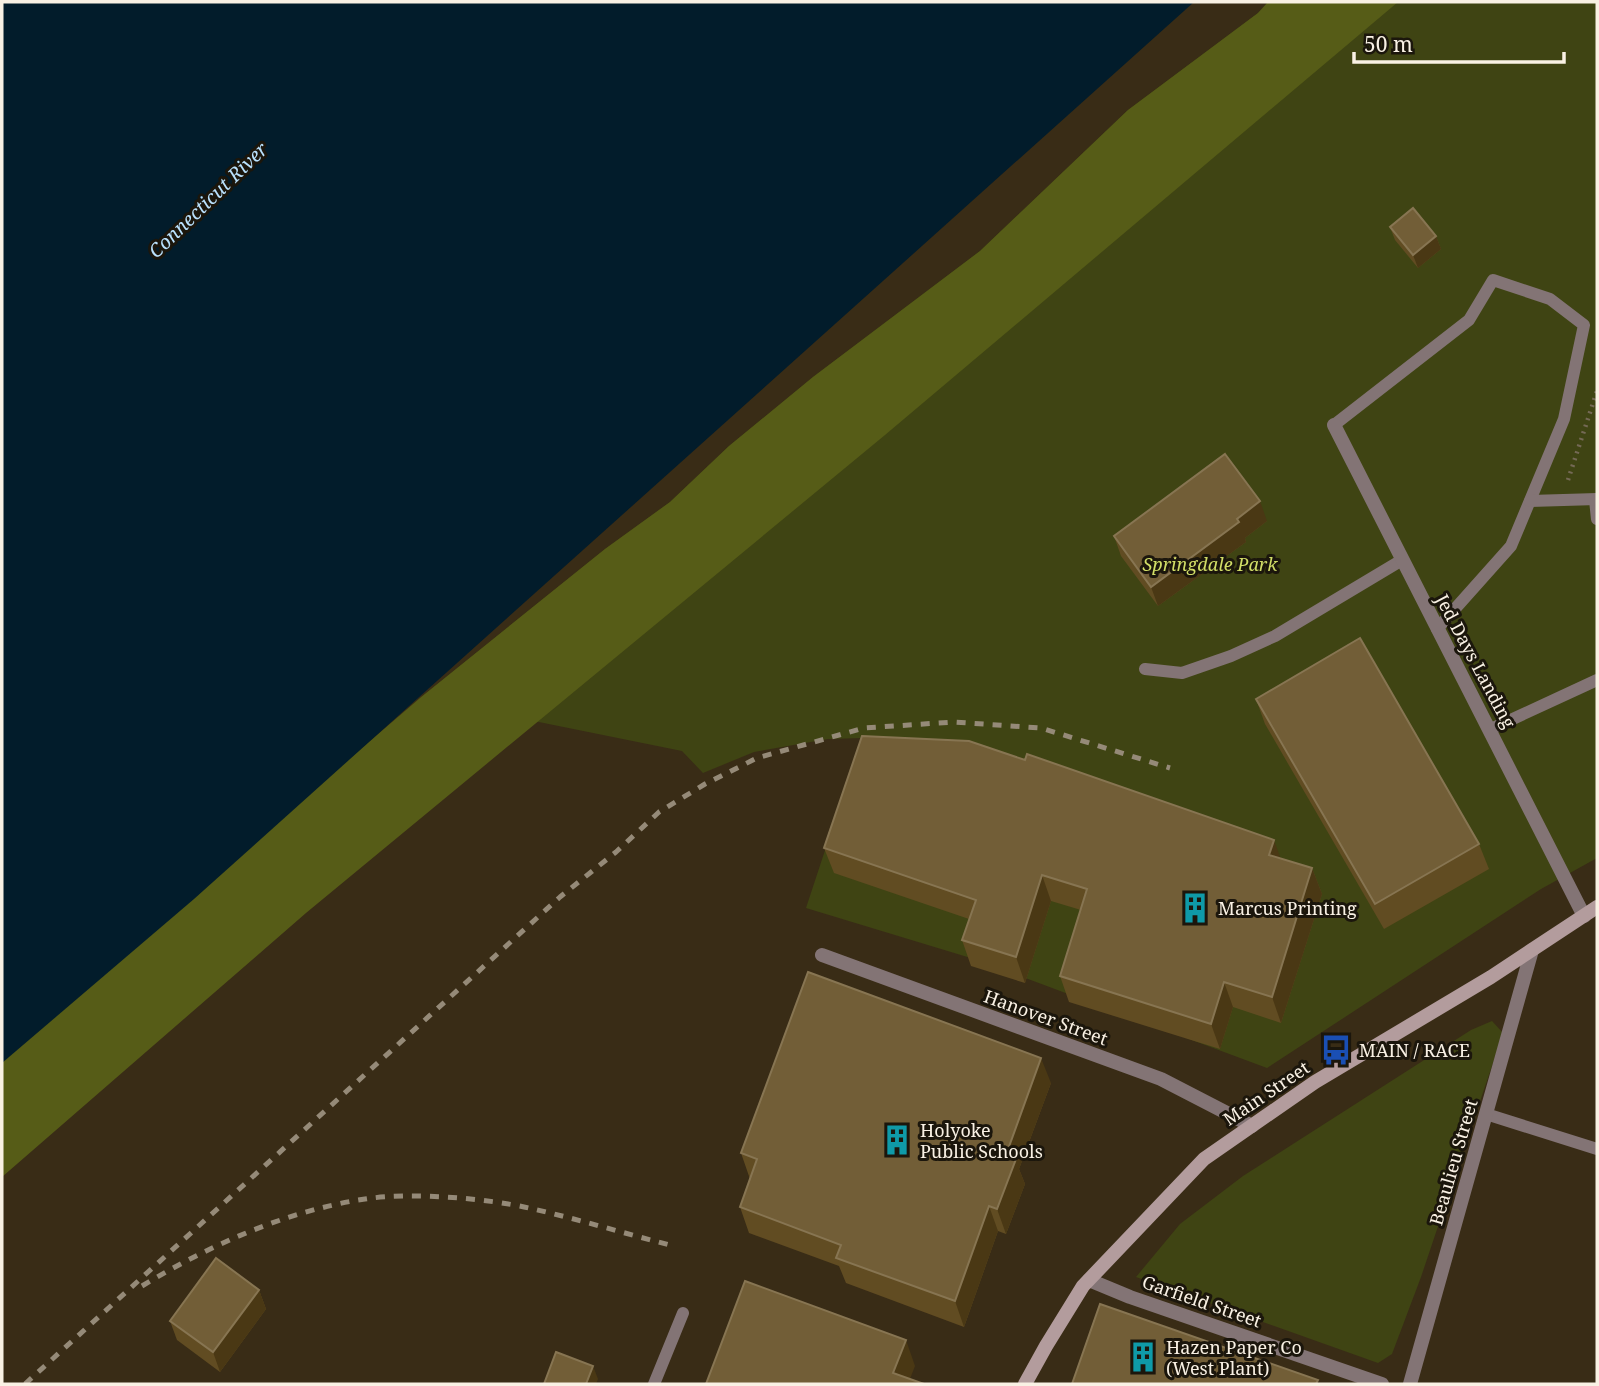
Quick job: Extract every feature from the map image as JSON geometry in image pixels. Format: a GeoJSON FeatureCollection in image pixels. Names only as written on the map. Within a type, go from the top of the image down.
{"type":"FeatureCollection","features":[{"type":"Feature","properties":{"kind":"main road","name":"Main Street"},"geometry":{"type":"LineString","coordinates":[[1025,1384],[1089,1280],[1204,1159],[1314,1082],[1491,977],[1597,907]]}},
{"type":"Feature","properties":{"kind":"street","name":"Jed Days Landing"},"geometry":{"type":"LineString","coordinates":[[1334,425],[1584,916]]}},
{"type":"Feature","properties":{"kind":"street","name":"Beaulieu Street"},"geometry":{"type":"LineString","coordinates":[[1410,1384],[1532,950]]}},
{"type":"Feature","properties":{"kind":"street","name":"Hanover Street"},"geometry":{"type":"LineString","coordinates":[[822,955],[906,988],[1161,1079],[1251,1126]]}},
{"type":"Feature","properties":{"kind":"street","name":"Garfield Street"},"geometry":{"type":"LineString","coordinates":[[1089,1280],[1130,1297],[1382,1384]]}},
{"type":"Feature","properties":{"kind":"lane"},"geometry":{"type":"LineString","coordinates":[[1334,425],[1469,320],[1493,280],[1550,299],[1584,325],[1564,419],[1511,546],[1437,629]]}},
{"type":"Feature","properties":{"kind":"lane"},"geometry":{"type":"LineString","coordinates":[[1530,501],[1596,500],[1597,519]]}},
{"type":"Feature","properties":{"kind":"lane"},"geometry":{"type":"LineString","coordinates":[[1145,669],[1182,673],[1231,656],[1275,636],[1402,560]]}},
{"type":"Feature","properties":{"kind":"lane"},"geometry":{"type":"LineString","coordinates":[[1491,729],[1597,680]]}},
{"type":"Feature","properties":{"kind":"lane"},"geometry":{"type":"LineString","coordinates":[[1486,1114],[1597,1149]]}},
{"type":"Feature","properties":{"kind":"lane"},"geometry":{"type":"LineString","coordinates":[[654,1384],[683,1313]]}},
{"type":"Feature","properties":{"kind":"path"},"geometry":{"type":"LineString","coordinates":[[1561,501],[1597,391]]}},
{"type":"Feature","properties":{"kind":"green space","name":"Springdale Park"},"geometry":{"type":"Polygon","coordinates":[[[1268,2],[1597,2],[1597,858],[1541,889],[1267,1068],[974,959],[806,908],[862,738],[828,739],[754,752],[703,773],[682,751],[420,698],[605,549],[670,502],[729,446],[813,377],[980,251],[1128,110],[1258,13],[1268,2]]]}},
{"type":"Feature","properties":{"kind":"green space"},"geometry":{"type":"Polygon","coordinates":[[[1268,2],[1398,2],[885,435],[306,913],[2,1177],[2,1057],[420,698],[605,549],[670,502],[729,446],[813,377],[980,251],[1128,110],[1258,13],[1268,2]]]}},
{"type":"Feature","properties":{"kind":"green space"},"geometry":{"type":"Polygon","coordinates":[[[1492,1021],[1503,1033],[1421,1277],[1392,1354],[1378,1363],[1136,1277],[1180,1224],[1243,1176],[1471,1030],[1492,1021]]]}},
{"type":"Feature","properties":{"kind":"water","name":"Connecticut River"},"geometry":{"type":"Polygon","coordinates":[[[2,2],[1194,2],[194,899],[2,1063],[2,2]]]}},
{"type":"Feature","properties":{"kind":"building"},"geometry":{"type":"Polygon","coordinates":[[[1413,208],[1436,236],[1413,255],[1390,227],[1413,208]]]}},
{"type":"Feature","properties":{"kind":"building"},"geometry":{"type":"Polygon","coordinates":[[[1225,454],[1260,501],[1237,519],[1239,522],[1151,587],[1114,536],[1225,454]]]}},
{"type":"Feature","properties":{"kind":"building"},"geometry":{"type":"Polygon","coordinates":[[[1360,638],[1479,844],[1375,904],[1256,699],[1360,638]]]}},
{"type":"Feature","properties":{"kind":"building"},"geometry":{"type":"Polygon","coordinates":[[[862,736],[969,741],[1025,760],[1027,754],[1274,840],[1269,855],[1312,868],[1272,997],[1224,982],[1211,1024],[1060,976],[1087,889],[1042,875],[1016,957],[962,940],[976,900],[824,848],[862,736]]]}},
{"type":"Feature","properties":{"kind":"building","name":"Holyoke Public Schools"},"geometry":{"type":"Polygon","coordinates":[[[808,972],[1041,1058],[1006,1155],[1016,1159],[997,1209],[989,1206],[955,1301],[836,1258],[841,1245],[740,1207],[757,1159],[741,1153],[808,972]]]}},
{"type":"Feature","properties":{"kind":"building"},"geometry":{"type":"Polygon","coordinates":[[[216,1258],[259,1290],[213,1352],[170,1321],[216,1258]]]}},
{"type":"Feature","properties":{"kind":"building"},"geometry":{"type":"Polygon","coordinates":[[[745,1281],[906,1340],[893,1373],[924,1384],[706,1384],[745,1281]]]}},
{"type":"Feature","properties":{"kind":"building"},"geometry":{"type":"Polygon","coordinates":[[[1100,1304],[1318,1380],[1316,1384],[1072,1384],[1100,1304]]]}},
{"type":"Feature","properties":{"kind":"building"},"geometry":{"type":"Polygon","coordinates":[[[556,1352],[593,1366],[586,1384],[544,1384],[556,1352]]]}},
{"type":"Feature","properties":{"kind":"railway"},"geometry":{"type":"LineString","coordinates":[[25,1384],[560,897],[616,852],[659,812],[705,784],[757,758],[864,728],[954,722],[1041,728],[1170,768]]}},
{"type":"Feature","properties":{"kind":"railway"},"geometry":{"type":"LineString","coordinates":[[142,1286],[194,1257],[278,1221],[336,1205],[383,1197],[447,1197],[511,1204],[674,1246]]}},
{"type":"Feature","properties":{"kind":"place","name":"Marcus Printing"},"geometry":{"type":"Point","coordinates":[1195,908]}},
{"type":"Feature","properties":{"kind":"place","name":"MAIN / RACE"},"geometry":{"type":"Point","coordinates":[1336,1050]}},
{"type":"Feature","properties":{"kind":"place","name":"Holyoke Public Schools"},"geometry":{"type":"Point","coordinates":[897,1140]}},
{"type":"Feature","properties":{"kind":"place","name":"Hazen Paper Co (West Plant)"},"geometry":{"type":"Point","coordinates":[1143,1357]}}]}
